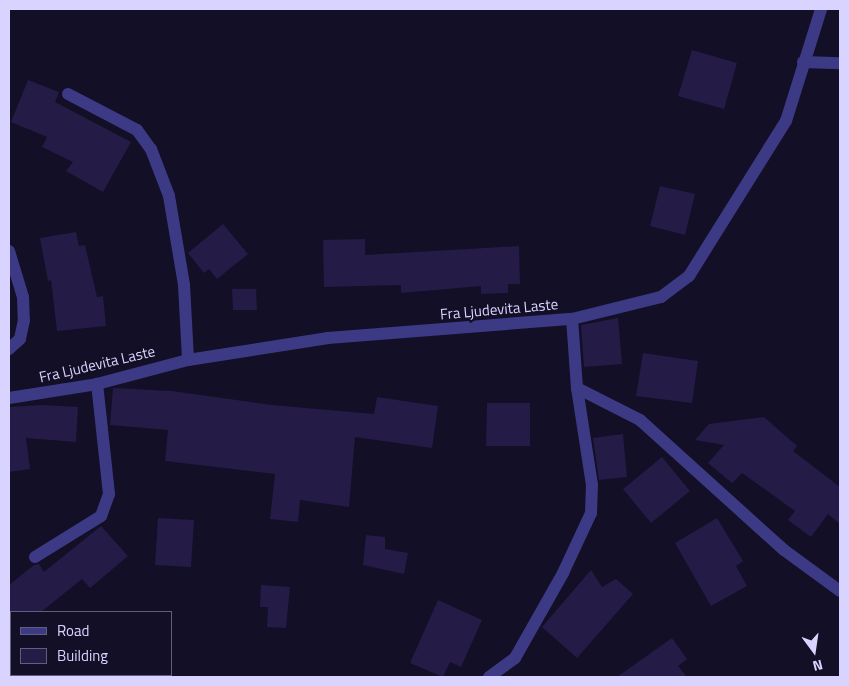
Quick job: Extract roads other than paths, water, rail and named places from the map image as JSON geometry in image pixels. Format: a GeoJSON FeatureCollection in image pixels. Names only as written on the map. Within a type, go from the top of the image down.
{"type":"FeatureCollection","features":[{"type":"Feature","properties":{"kind":"street","name":"Fra Ljudevita Laste"},"geometry":{"type":"LineString","coordinates":[[9,398],[97,384],[188,360],[328,338],[572,319],[660,297],[689,276],[786,121],[821,9]]}},
{"type":"Feature","properties":{"kind":"street"},"geometry":{"type":"LineString","coordinates":[[803,62],[840,63]]}},
{"type":"Feature","properties":{"kind":"street"},"geometry":{"type":"LineString","coordinates":[[68,94],[137,130],[151,149],[169,196],[182,275],[188,360]]}},
{"type":"Feature","properties":{"kind":"street"},"geometry":{"type":"LineString","coordinates":[[9,251],[23,297],[24,320],[20,339],[9,349]]}},
{"type":"Feature","properties":{"kind":"street"},"geometry":{"type":"LineString","coordinates":[[489,677],[515,658],[563,573],[591,513],[592,485],[577,388],[572,319]]}},
{"type":"Feature","properties":{"kind":"street"},"geometry":{"type":"LineString","coordinates":[[34,558],[101,516],[109,494],[97,384]]}},
{"type":"Feature","properties":{"kind":"street"},"geometry":{"type":"LineString","coordinates":[[577,388],[640,420],[784,550],[840,591]]}}]}
